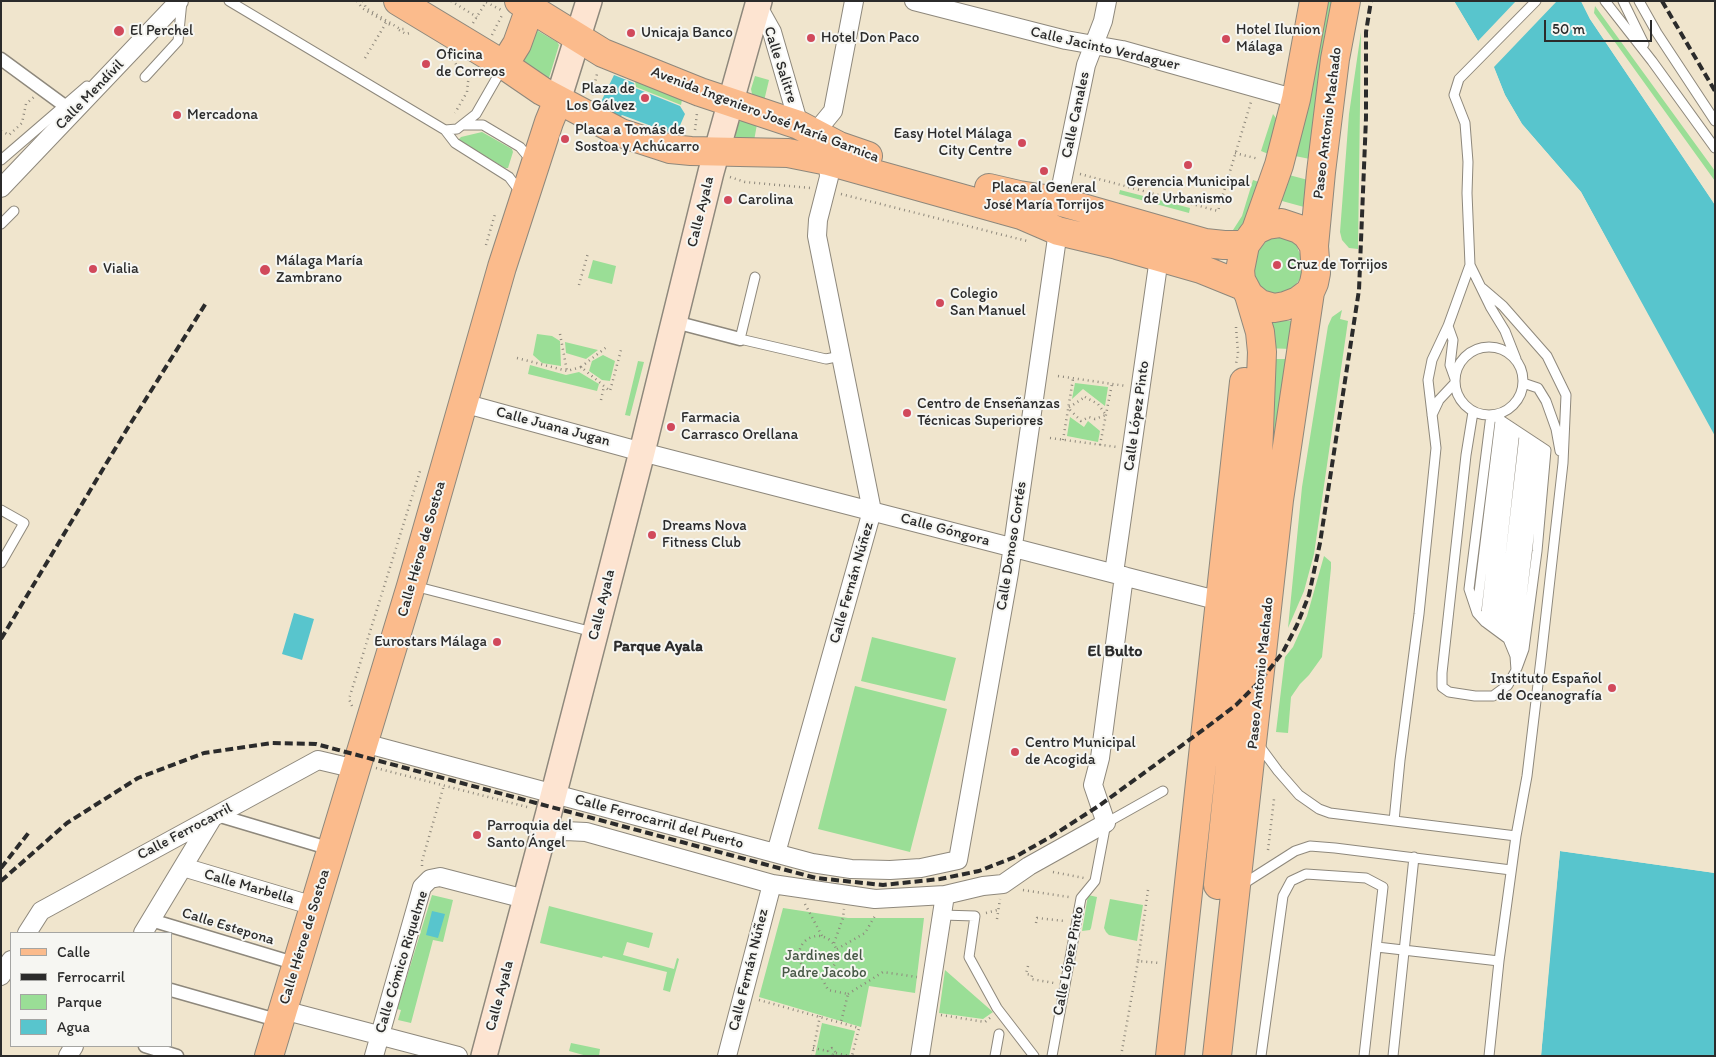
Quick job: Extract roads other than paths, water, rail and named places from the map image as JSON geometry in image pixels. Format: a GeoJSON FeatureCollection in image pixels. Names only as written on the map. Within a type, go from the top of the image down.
{"type":"FeatureCollection","features":[{"type":"Feature","properties":{"kind":"main road"},"geometry":{"type":"LineString","coordinates":[[558,100],[589,1]]}},
{"type":"Feature","properties":{"kind":"main road","name":"Paseo Antonio Machado"},"geometry":{"type":"LineString","coordinates":[[1251,238],[1279,165],[1296,100],[1314,1]]}},
{"type":"Feature","properties":{"kind":"main road","name":"Paseo Antonio Machado"},"geometry":{"type":"LineString","coordinates":[[1314,246],[1331,88],[1346,1]]}},
{"type":"Feature","properties":{"kind":"main road","name":"Calle Salitre"},"geometry":{"type":"LineString","coordinates":[[704,152],[732,102],[759,4]]}},
{"type":"Feature","properties":{"kind":"main road"},"geometry":{"type":"LineString","coordinates":[[504,65],[517,44],[515,8]]}},
{"type":"Feature","properties":{"kind":"main road","name":"Avenida Ingeniero José María Garnica"},"geometry":{"type":"LineString","coordinates":[[515,8],[577,38],[603,53],[700,92],[805,128],[840,146],[865,155],[966,183],[1058,201],[1205,243],[1224,245],[1251,238]]}},
{"type":"Feature","properties":{"kind":"main road","name":"Avenida Ingeniero José María Garnica"},"geometry":{"type":"LineString","coordinates":[[392,12],[504,65],[542,92],[621,133],[670,149],[704,152],[788,154],[828,162],[1021,215],[1058,230],[1201,270],[1245,303]]}},
{"type":"Feature","properties":{"kind":"main road","name":"Calle Héroe de Sostoa"},"geometry":{"type":"LineString","coordinates":[[269,1056],[411,586],[502,267],[558,100]]}},
{"type":"Feature","properties":{"kind":"main road","name":"Calle Ayala"},"geometry":{"type":"LineString","coordinates":[[484,1056],[642,452],[674,322],[704,152]]}},
{"type":"Feature","properties":{"kind":"main road"},"geometry":{"type":"LineString","coordinates":[[1170,1056],[1205,745],[1223,605],[1245,303],[1240,270],[1251,238],[1267,225],[1290,225],[1299,229],[1314,246],[1316,273],[1310,292],[1285,306],[1274,308],[1260,304],[1245,303]]}},
{"type":"Feature","properties":{"kind":"main road","name":"Paseo Antonio Machado"},"geometry":{"type":"LineString","coordinates":[[1200,1056],[1221,886],[1256,757],[1279,500],[1310,292]]}},
{"type":"Feature","properties":{"kind":"main road","name":"Paseo Antonio Machado"},"geometry":{"type":"LineString","coordinates":[[1217,1056],[1221,886],[1218,785],[1256,509],[1262,352],[1260,332],[1245,303]]}},
{"type":"Feature","properties":{"kind":"street","name":"Calle Mendívil"},"geometry":{"type":"LineString","coordinates":[[1,188],[181,1]]}},
{"type":"Feature","properties":{"kind":"street"},"geometry":{"type":"LineString","coordinates":[[805,128],[823,124],[833,111],[854,1]]}},
{"type":"Feature","properties":{"kind":"street","name":"Calle Jacinto Verdaguer"},"geometry":{"type":"LineString","coordinates":[[914,1],[1061,39],[1122,50],[1296,100]]}},
{"type":"Feature","properties":{"kind":"street","name":"Calle Canales"},"geometry":{"type":"LineString","coordinates":[[1058,201],[1086,65],[1103,21],[1107,1]]}},
{"type":"Feature","properties":{"kind":"street","name":"Calle Salitre"},"geometry":{"type":"LineString","coordinates":[[759,4],[772,32],[805,128]]}},
{"type":"Feature","properties":{"kind":"street"},"geometry":{"type":"LineString","coordinates":[[1,59],[64,106]]}},
{"type":"Feature","properties":{"kind":"street","name":"Calle Fernán Núñez"},"geometry":{"type":"LineString","coordinates":[[776,853],[872,511],[817,236],[818,220],[829,177],[828,162]]}},
{"type":"Feature","properties":{"kind":"street","name":"Calle Donoso Cortés"},"geometry":{"type":"LineString","coordinates":[[958,860],[1013,547],[1058,230]]}},
{"type":"Feature","properties":{"kind":"street","name":"Calle López Pinto"},"geometry":{"type":"LineString","coordinates":[[1106,823],[1093,785],[1100,758],[1132,450],[1159,258]]}},
{"type":"Feature","properties":{"kind":"street"},"geometry":{"type":"LineString","coordinates":[[674,322],[740,339]]}},
{"type":"Feature","properties":{"kind":"street","name":"Calle Juana Jugan"},"geometry":{"type":"LineString","coordinates":[[463,403],[642,452]]}},
{"type":"Feature","properties":{"kind":"street","name":"Calle Góngora"},"geometry":{"type":"LineString","coordinates":[[642,452],[1119,574],[1223,605]]}},
{"type":"Feature","properties":{"kind":"street","name":"Calle Ferrocarril del Puerto"},"geometry":{"type":"LineString","coordinates":[[359,758],[776,853],[812,863],[851,869],[880,870],[921,868],[958,860]]}},
{"type":"Feature","properties":{"kind":"street","name":"Calle Ferrocarril"},"geometry":{"type":"LineString","coordinates":[[28,932],[41,910],[318,760],[359,758]]}},
{"type":"Feature","properties":{"kind":"street"},"geometry":{"type":"LineString","coordinates":[[147,927],[215,816],[332,849]]}},
{"type":"Feature","properties":{"kind":"street","name":"Calle Ferrocarril del Puerto"},"geometry":{"type":"LineString","coordinates":[[542,837],[565,831],[586,832],[772,884],[881,899],[945,894],[1003,884],[1030,866],[1106,823]]}},
{"type":"Feature","properties":{"kind":"street","name":"Calle Marbella"},"geometry":{"type":"LineString","coordinates":[[183,867],[314,906]]}},
{"type":"Feature","properties":{"kind":"street","name":"Calle Cómico Riquelme"},"geometry":{"type":"LineString","coordinates":[[374,1056],[422,887],[430,879],[440,877],[525,899]]}},
{"type":"Feature","properties":{"kind":"street","name":"Calle Fernán Núñez"},"geometry":{"type":"LineString","coordinates":[[727,1056],[772,884]]}},
{"type":"Feature","properties":{"kind":"street"},"geometry":{"type":"LineString","coordinates":[[920,1056],[945,894]]}},
{"type":"Feature","properties":{"kind":"street","name":"Calle Estepona"},"geometry":{"type":"LineString","coordinates":[[147,927],[167,932]]}},
{"type":"Feature","properties":{"kind":"street","name":"Calle Estepona"},"geometry":{"type":"LineString","coordinates":[[172,933],[297,964]]}},
{"type":"Feature","properties":{"kind":"street"},"geometry":{"type":"LineString","coordinates":[[1,976],[10,962]]}},
{"type":"Feature","properties":{"kind":"street"},"geometry":{"type":"LineString","coordinates":[[172,990],[380,1036],[458,1056]]}},
{"type":"Feature","properties":{"kind":"street"},"geometry":{"type":"LineString","coordinates":[[148,1047],[177,1056]]}},
{"type":"Feature","properties":{"kind":"lane"},"geometry":{"type":"LineString","coordinates":[[145,77],[178,41],[181,1]]}},
{"type":"Feature","properties":{"kind":"lane"},"geometry":{"type":"LineString","coordinates":[[229,1],[445,130],[455,143],[509,177],[521,193],[520,212]]}},
{"type":"Feature","properties":{"kind":"lane"},"geometry":{"type":"LineString","coordinates":[[1394,821],[1432,500],[1436,448],[1428,380],[1432,360],[1448,326],[1470,265],[1466,123],[1454,96],[1459,79],[1536,1]]}},
{"type":"Feature","properties":{"kind":"lane"},"geometry":{"type":"LineString","coordinates":[[1605,1],[1652,61],[1715,148]]}},
{"type":"Feature","properties":{"kind":"lane"},"geometry":{"type":"LineString","coordinates":[[1623,1],[1652,61]]}},
{"type":"Feature","properties":{"kind":"lane"},"geometry":{"type":"LineString","coordinates":[[1639,1],[1657,33],[1715,121]]}},
{"type":"Feature","properties":{"kind":"lane"},"geometry":{"type":"LineString","coordinates":[[445,130],[457,129],[476,114],[504,65]]}},
{"type":"Feature","properties":{"kind":"lane"},"geometry":{"type":"LineString","coordinates":[[1,160],[94,80],[109,74]]}},
{"type":"Feature","properties":{"kind":"lane"},"geometry":{"type":"LineString","coordinates":[[463,125],[484,125],[520,147],[530,159],[533,173]]}},
{"type":"Feature","properties":{"kind":"lane"},"geometry":{"type":"LineString","coordinates":[[1,224],[14,211]]}},
{"type":"Feature","properties":{"kind":"lane"},"geometry":{"type":"LineString","coordinates":[[1470,265],[1491,308],[1505,331],[1522,372],[1523,383],[1516,403],[1498,419],[1469,589],[1476,613],[1484,622],[1504,636],[1514,655]]}},
{"type":"Feature","properties":{"kind":"lane"},"geometry":{"type":"LineString","coordinates":[[755,277],[740,339],[826,360],[841,356]]}},
{"type":"Feature","properties":{"kind":"lane"},"geometry":{"type":"LineString","coordinates":[[1482,288],[1503,306],[1547,356],[1566,395],[1563,463],[1527,776],[1511,870],[1489,1056]]}},
{"type":"Feature","properties":{"kind":"lane"},"geometry":{"type":"LineString","coordinates":[[1448,326],[1453,340],[1450,365],[1457,395],[1464,405],[1473,412],[1498,419],[1546,450],[1537,551],[1524,649],[1508,686],[1493,696],[1475,696],[1449,692],[1442,687],[1466,455],[1473,412]]}},
{"type":"Feature","properties":{"kind":"lane"},"geometry":{"type":"LineString","coordinates":[[1432,415],[1439,400],[1455,382],[1456,372],[1461,361],[1470,353],[1480,348],[1501,349],[1518,362]]}},
{"type":"Feature","properties":{"kind":"lane"},"geometry":{"type":"LineString","coordinates":[[1523,383],[1538,388],[1546,401],[1556,429],[1563,463]]}},
{"type":"Feature","properties":{"kind":"lane"},"geometry":{"type":"LineString","coordinates":[[1484,622],[1498,419]]}},
{"type":"Feature","properties":{"kind":"lane"},"geometry":{"type":"LineString","coordinates":[[1493,627],[1515,430]]}},
{"type":"Feature","properties":{"kind":"lane"},"geometry":{"type":"LineString","coordinates":[[1516,670],[1514,655],[1532,441]]}},
{"type":"Feature","properties":{"kind":"lane"},"geometry":{"type":"LineString","coordinates":[[1504,636],[1532,441]]}},
{"type":"Feature","properties":{"kind":"lane"},"geometry":{"type":"LineString","coordinates":[[1,510],[24,523],[1,563]]}},
{"type":"Feature","properties":{"kind":"lane"},"geometry":{"type":"LineString","coordinates":[[411,586],[595,633]]}},
{"type":"Feature","properties":{"kind":"lane"},"geometry":{"type":"LineString","coordinates":[[1205,745],[1210,771],[1218,785],[1256,757]]}},
{"type":"Feature","properties":{"kind":"lane"},"geometry":{"type":"LineString","coordinates":[[1256,757],[1278,771],[1299,794],[1319,809],[1330,813],[1516,836]]}},
{"type":"Feature","properties":{"kind":"lane"},"geometry":{"type":"LineString","coordinates":[[1256,757],[1278,771]]}},
{"type":"Feature","properties":{"kind":"lane"},"geometry":{"type":"LineString","coordinates":[[1106,823],[1162,791]]}},
{"type":"Feature","properties":{"kind":"lane","name":"Calle López Pinto"},"geometry":{"type":"LineString","coordinates":[[1052,1056],[1081,898],[1095,881],[1106,823]]}},
{"type":"Feature","properties":{"kind":"lane"},"geometry":{"type":"LineString","coordinates":[[1221,886],[1252,879],[1295,851],[1310,846],[1511,870]]}},
{"type":"Feature","properties":{"kind":"lane"},"geometry":{"type":"LineString","coordinates":[[1393,1056],[1414,858]]}},
{"type":"Feature","properties":{"kind":"lane"},"geometry":{"type":"LineString","coordinates":[[1261,1056],[1283,896],[1291,881],[1306,874],[1366,878],[1383,887],[1364,1056]]}},
{"type":"Feature","properties":{"kind":"lane"},"geometry":{"type":"LineString","coordinates":[[942,915],[975,916],[969,957],[999,1011],[1034,1056]]}},
{"type":"Feature","properties":{"kind":"lane"},"geometry":{"type":"LineString","coordinates":[[1377,946],[1499,961]]}},
{"type":"Feature","properties":{"kind":"lane"},"geometry":{"type":"LineString","coordinates":[[995,1056],[999,1034]]}},
{"type":"Feature","properties":{"kind":"water"},"geometry":{"type":"Polygon","coordinates":[[[1454,1],[1581,1],[1590,19],[1715,205],[1715,436],[1581,192],[1522,124],[1505,95],[1494,68],[1454,1]]]}},
{"type":"Feature","properties":{"kind":"water"},"geometry":{"type":"Polygon","coordinates":[[[614,75],[634,83],[635,88],[680,106],[685,114],[678,130],[670,133],[622,115],[620,117],[599,106],[614,75]]]}},
{"type":"Feature","properties":{"kind":"water"},"geometry":{"type":"Polygon","coordinates":[[[294,613],[314,619],[302,660],[282,654],[294,613]]]}},
{"type":"Feature","properties":{"kind":"water"},"geometry":{"type":"Polygon","coordinates":[[[1560,851],[1715,873],[1715,1056],[1541,1056],[1560,851]]]}},
{"type":"Feature","properties":{"kind":"water"},"geometry":{"type":"Polygon","coordinates":[[[432,911],[445,914],[438,938],[426,935],[432,911]]]}},
{"type":"Feature","properties":{"kind":"railway"},"geometry":{"type":"LineString","coordinates":[[1,881],[67,823],[138,778],[204,753],[272,743],[316,744],[816,878],[883,885],[940,879],[979,871],[1015,857],[1052,836],[1100,805],[1236,705],[1261,680],[1283,652],[1297,625],[1309,595],[1320,543],[1359,290],[1366,118],[1366,32],[1371,1]]}},
{"type":"Feature","properties":{"kind":"railway"},"geometry":{"type":"LineString","coordinates":[[1662,1],[1715,91]]}},
{"type":"Feature","properties":{"kind":"railway"},"geometry":{"type":"LineString","coordinates":[[1,639],[124,434],[206,303]]}},
{"type":"Feature","properties":{"kind":"railway"},"geometry":{"type":"LineString","coordinates":[[1,868],[30,831]]}},
{"type":"Feature","properties":{"kind":"place","name":"El Perchel"},"geometry":{"type":"Point","coordinates":[119,31]}},
{"type":"Feature","properties":{"kind":"place","name":"Unicaja Banco"},"geometry":{"type":"Point","coordinates":[631,33]}},
{"type":"Feature","properties":{"kind":"place","name":"Hotel Don Paco"},"geometry":{"type":"Point","coordinates":[811,38]}},
{"type":"Feature","properties":{"kind":"place","name":"Hotel Ilunion Málaga"},"geometry":{"type":"Point","coordinates":[1226,39]}},
{"type":"Feature","properties":{"kind":"place","name":"Oficina de Correos"},"geometry":{"type":"Point","coordinates":[426,64]}},
{"type":"Feature","properties":{"kind":"place","name":"Plaza de Los Gálvez"},"geometry":{"type":"Point","coordinates":[645,98]}},
{"type":"Feature","properties":{"kind":"place","name":"Mercadona"},"geometry":{"type":"Point","coordinates":[177,115]}},
{"type":"Feature","properties":{"kind":"place","name":"Placa a Tomás de Sostoa y Achúcarro"},"geometry":{"type":"Point","coordinates":[565,139]}},
{"type":"Feature","properties":{"kind":"place","name":"Easy Hotel Málaga City Centre"},"geometry":{"type":"Point","coordinates":[1022,143]}},
{"type":"Feature","properties":{"kind":"place","name":"Gerencia Municipal de Urbanismo"},"geometry":{"type":"Point","coordinates":[1188,165]}},
{"type":"Feature","properties":{"kind":"place","name":"Placa al General José María Torrijos"},"geometry":{"type":"Point","coordinates":[1044,171]}},
{"type":"Feature","properties":{"kind":"place","name":"Carolina"},"geometry":{"type":"Point","coordinates":[728,200]}},
{"type":"Feature","properties":{"kind":"place","name":"Cruz de Torrijos"},"geometry":{"type":"Point","coordinates":[1277,265]}},
{"type":"Feature","properties":{"kind":"place","name":"Vialia"},"geometry":{"type":"Point","coordinates":[93,269]}},
{"type":"Feature","properties":{"kind":"place","name":"Málaga María Zambrano"},"geometry":{"type":"Point","coordinates":[265,270]}},
{"type":"Feature","properties":{"kind":"place","name":"Colegio San Manuel"},"geometry":{"type":"Point","coordinates":[940,303]}},
{"type":"Feature","properties":{"kind":"place","name":"Centro de Enseñanzas Técnicas Superiores"},"geometry":{"type":"Point","coordinates":[907,413]}},
{"type":"Feature","properties":{"kind":"place","name":"Farmacia Carrasco Orellana"},"geometry":{"type":"Point","coordinates":[671,427]}},
{"type":"Feature","properties":{"kind":"place","name":"Dreams Nova Fitness Club"},"geometry":{"type":"Point","coordinates":[652,535]}},
{"type":"Feature","properties":{"kind":"place","name":"Eurostars Málaga"},"geometry":{"type":"Point","coordinates":[497,642]}},
{"type":"Feature","properties":{"kind":"place","name":"Instituto Español de Oceanografía"},"geometry":{"type":"Point","coordinates":[1612,688]}},
{"type":"Feature","properties":{"kind":"place","name":"Centro Municipal de Acogida"},"geometry":{"type":"Point","coordinates":[1015,752]}},
{"type":"Feature","properties":{"kind":"place","name":"Parroquia del Santo Ángel"},"geometry":{"type":"Point","coordinates":[477,835]}},
{"type":"Feature","properties":{"kind":"district","name":"Parque Ayala"},"geometry":{"type":"Point","coordinates":[658,647]}},
{"type":"Feature","properties":{"kind":"district","name":"El Bulto"},"geometry":{"type":"Point","coordinates":[1115,652]}},
{"type":"Feature","properties":{"kind":"park label","name":"Jardines del Padre Jacobo"},"geometry":{"type":"Point","coordinates":[824,964]}}]}
